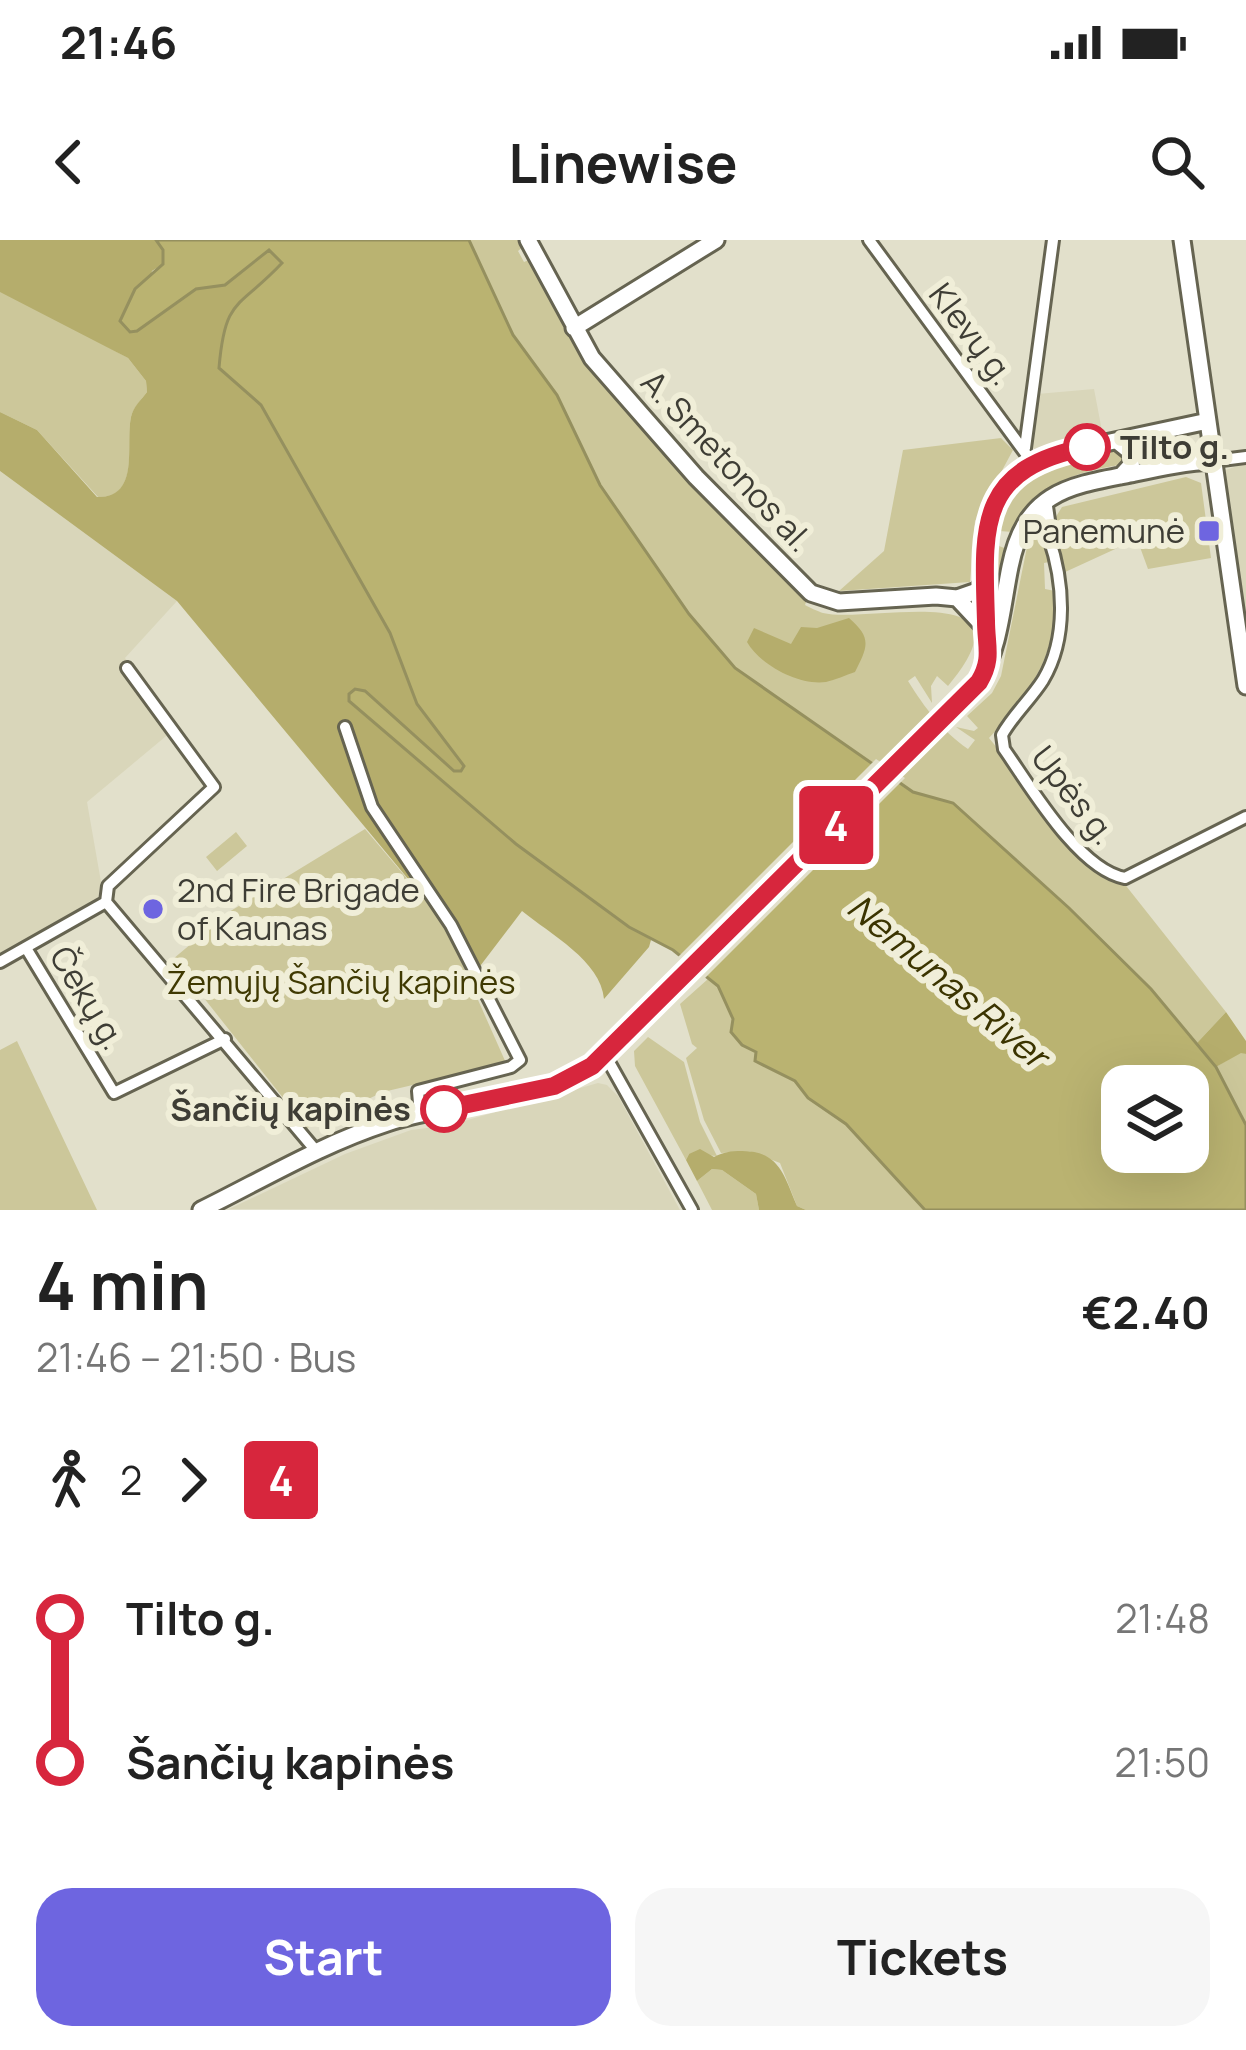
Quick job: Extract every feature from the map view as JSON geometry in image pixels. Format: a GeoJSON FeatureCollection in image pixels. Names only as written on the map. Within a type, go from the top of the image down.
{"type":"FeatureCollection","features":[{"type":"Feature","properties":{"kind":"main road","name":"A. Smetonos al."},"geometry":{"type":"LineString","coordinates":[[528,240],[574,328],[607,376],[696,477],[811,593],[838,602],[957,598]]}},
{"type":"Feature","properties":{"kind":"main road"},"geometry":{"type":"LineString","coordinates":[[574,328],[716,240]]}},
{"type":"Feature","properties":{"kind":"main road"},"geometry":{"type":"LineString","coordinates":[[1182,240],[1246,686]]}},
{"type":"Feature","properties":{"kind":"main road"},"geometry":{"type":"LineString","coordinates":[[991,656],[986,629],[987,526],[997,499],[1028,455],[1208,421]]}},
{"type":"Feature","properties":{"kind":"main road"},"geometry":{"type":"LineString","coordinates":[[1117,441],[1133,454],[1120,476]]}},
{"type":"Feature","properties":{"kind":"main road"},"geometry":{"type":"LineString","coordinates":[[201,1210],[356,1134],[419,1114],[554,1086],[605,1055],[979,682],[1004,610],[1021,533],[1044,503],[1066,487],[1214,461]]}},
{"type":"Feature","properties":{"kind":"main road"},"geometry":{"type":"LineString","coordinates":[[1044,503],[1049,538]]}},
{"type":"Feature","properties":{"kind":"main road"},"geometry":{"type":"LineString","coordinates":[[987,526],[1002,540],[1041,532],[1049,538]]}},
{"type":"Feature","properties":{"kind":"main road"},"geometry":{"type":"LineString","coordinates":[[985,580],[977,591],[957,598],[986,629]]}},
{"type":"Feature","properties":{"kind":"street","name":"Klevų g."},"geometry":{"type":"LineString","coordinates":[[868,240],[1028,455]]}},
{"type":"Feature","properties":{"kind":"street"},"geometry":{"type":"LineString","coordinates":[[1028,455],[1053,240]]}},
{"type":"Feature","properties":{"kind":"street"},"geometry":{"type":"LineString","coordinates":[[1214,461],[1246,457]]}},
{"type":"Feature","properties":{"kind":"street","name":"Upės g."},"geometry":{"type":"LineString","coordinates":[[1049,538],[1062,597],[1056,641],[1044,679],[1002,735],[1004,749],[1099,870],[1115,877],[1125,878],[1246,818]]}},
{"type":"Feature","properties":{"kind":"street"},"geometry":{"type":"LineString","coordinates":[[127,668],[214,787],[108,886],[106,902],[317,1152]]}},
{"type":"Feature","properties":{"kind":"street"},"geometry":{"type":"LineString","coordinates":[[345,727],[373,807],[451,925],[520,1060],[511,1067],[418,1091],[419,1114]]}},
{"type":"Feature","properties":{"kind":"street"},"geometry":{"type":"LineString","coordinates":[[0,962],[106,902]]}},
{"type":"Feature","properties":{"kind":"street","name":"Čekų g."},"geometry":{"type":"LineString","coordinates":[[26,948],[113,1093],[225,1040]]}},
{"type":"Feature","properties":{"kind":"street"},"geometry":{"type":"LineString","coordinates":[[605,1055],[692,1210]]}},
{"type":"Feature","properties":{"kind":"shaded area"},"geometry":{"type":"Polygon","coordinates":[[[0,240],[156,240],[163,250],[163,264],[152,271],[137,331],[196,289],[226,284],[270,249],[283,264],[236,307],[225,331],[219,368],[261,405],[390,633],[417,704],[464,766],[461,772],[410,736],[379,702],[358,708],[516,844],[651,940],[604,999],[601,985],[584,961],[522,911],[471,978],[443,921],[177,601],[0,471],[0,412],[37,430],[97,497],[111,495],[126,480],[131,417],[147,392],[146,381],[128,358],[0,292],[0,240]]]}},
{"type":"Feature","properties":{"kind":"shaded area"},"geometry":{"type":"Polygon","coordinates":[[[1094,389],[1102,431],[1038,451],[1030,446],[1037,394],[1094,389]]]}},
{"type":"Feature","properties":{"kind":"shaded area"},"geometry":{"type":"Polygon","coordinates":[[[1246,463],[1246,622],[1243,622],[1223,471],[1246,463]]]}},
{"type":"Feature","properties":{"kind":"shaded area"},"geometry":{"type":"Polygon","coordinates":[[[0,471],[177,601],[125,658],[177,727],[87,802],[101,882],[97,902],[0,957],[0,471]]]}},
{"type":"Feature","properties":{"kind":"shaded area"},"geometry":{"type":"Polygon","coordinates":[[[849,618],[864,637],[863,655],[855,672],[826,682],[804,681],[781,672],[747,642],[754,628],[791,644],[801,627],[817,628],[849,618]]]}},
{"type":"Feature","properties":{"kind":"shaded area"},"geometry":{"type":"Polygon","coordinates":[[[1226,1012],[1246,1041],[1246,1054],[1216,1067],[1196,1044],[1226,1012]]]}},
{"type":"Feature","properties":{"kind":"shaded area"},"geometry":{"type":"Polygon","coordinates":[[[598,1083],[618,1096],[680,1210],[229,1209],[345,1154],[411,1130],[450,1125],[598,1083]]]}},
{"type":"Feature","properties":{"kind":"shaded area"},"geometry":{"type":"Polygon","coordinates":[[[700,1149],[714,1157],[738,1151],[764,1155],[778,1167],[797,1206],[806,1210],[759,1210],[756,1194],[722,1170],[712,1169],[697,1181],[686,1160],[700,1149]]]}},
{"type":"Feature","properties":{"kind":"green space"},"geometry":{"type":"Polygon","coordinates":[[[469,240],[521,240],[524,246],[518,251],[524,262],[531,259],[584,356],[724,516],[807,599],[805,605],[845,615],[937,612],[961,617],[974,630],[971,652],[948,686],[937,676],[931,686],[932,703],[915,676],[908,681],[934,718],[968,749],[975,740],[956,727],[978,728],[967,716],[992,693],[1001,676],[1027,547],[1031,540],[1042,539],[1049,562],[1044,563],[1045,589],[1055,591],[1047,653],[1029,688],[989,738],[1096,870],[1123,882],[1226,1012],[1196,1044],[1151,989],[953,803],[913,792],[735,668],[689,614],[600,485],[557,395],[513,335],[469,240]]]}},
{"type":"Feature","properties":{"kind":"green space"},"geometry":{"type":"Polygon","coordinates":[[[0,292],[8,292],[128,358],[146,381],[147,392],[131,417],[126,480],[112,495],[98,497],[37,430],[0,412],[0,292]]]}},
{"type":"Feature","properties":{"kind":"green space"},"geometry":{"type":"Polygon","coordinates":[[[1179,434],[1184,457],[1139,466],[1135,443],[1179,434]]]}},
{"type":"Feature","properties":{"kind":"green space"},"geometry":{"type":"Polygon","coordinates":[[[1001,438],[1013,450],[975,521],[970,582],[839,591],[884,551],[903,450],[1001,438]]]}},
{"type":"Feature","properties":{"kind":"green space"},"geometry":{"type":"Polygon","coordinates":[[[1114,448],[1125,457],[1119,465],[1069,478],[1046,493],[1013,532],[999,531],[999,511],[1020,481],[1057,463],[1114,448]]]}},
{"type":"Feature","properties":{"kind":"green space"},"geometry":{"type":"Polygon","coordinates":[[[1186,477],[1201,483],[1211,558],[1148,569],[1137,539],[1063,573],[1052,523],[1062,507],[1186,477]]]}},
{"type":"Feature","properties":{"kind":"green space"},"geometry":{"type":"Polygon","coordinates":[[[991,543],[1007,549],[995,623],[991,622],[991,543]]]}},
{"type":"Feature","properties":{"kind":"green space","name":"Žemųjų Šančių kapinės"},"geometry":{"type":"Polygon","coordinates":[[[365,829],[443,921],[506,1063],[383,1092],[307,1128],[173,959],[229,912],[365,829]]]}},
{"type":"Feature","properties":{"kind":"green space"},"geometry":{"type":"Polygon","coordinates":[[[236,832],[247,846],[217,871],[206,857],[236,832]]]}},
{"type":"Feature","properties":{"kind":"green space"},"geometry":{"type":"Polygon","coordinates":[[[708,979],[718,986],[764,1067],[795,1081],[808,1098],[846,1124],[925,1210],[806,1210],[797,1206],[780,1163],[749,1151],[721,1153],[704,1120],[686,1058],[697,1048],[680,1004],[708,979]]]}},
{"type":"Feature","properties":{"kind":"green space"},"geometry":{"type":"Polygon","coordinates":[[[648,1037],[684,1062],[700,1122],[717,1156],[689,1154],[686,1160],[635,1066],[634,1051],[648,1037]]]}},
{"type":"Feature","properties":{"kind":"green space"},"geometry":{"type":"Polygon","coordinates":[[[17,1041],[97,1210],[0,1210],[0,1050],[17,1041]]]}},
{"type":"Feature","properties":{"kind":"green space"},"geometry":{"type":"Polygon","coordinates":[[[1241,1052],[1246,1054],[1246,1125],[1216,1067],[1241,1052]]]}},
{"type":"Feature","properties":{"kind":"green space"},"geometry":{"type":"Polygon","coordinates":[[[712,1169],[722,1170],[756,1194],[759,1210],[712,1210],[697,1181],[712,1169]]]}},
{"type":"Feature","properties":{"kind":"water","name":"Nemunas River"},"geometry":{"type":"Polygon","coordinates":[[[156,240],[469,240],[513,335],[557,395],[600,485],[689,614],[735,668],[913,792],[953,803],[1151,989],[1216,1067],[1246,1125],[1246,1210],[925,1210],[846,1124],[808,1098],[795,1081],[755,1061],[756,1052],[731,1032],[733,1019],[718,986],[516,844],[349,701],[355,689],[365,691],[454,771],[464,766],[417,704],[390,633],[261,405],[219,368],[230,315],[282,263],[269,250],[225,285],[196,289],[130,332],[120,321],[135,289],[163,264],[163,250],[156,240]]]}},
{"type":"Feature","properties":{"kind":"pier"},"geometry":{"type":"Polygon","coordinates":[[[876,759],[905,778],[702,981],[675,960],[876,759]]]}},
{"type":"Feature","properties":{"kind":"bus line","name":"4"},"geometry":{"type":"LineString","coordinates":[[444,1109],[554,1086],[592,1066],[979,682],[991,656],[985,580],[989,514],[1010,482],[1032,462],[1087,447]]}},
{"type":"Feature","properties":{"kind":"place","name":"Tilto g."},"geometry":{"type":"Point","coordinates":[1087,447]}},
{"type":"Feature","properties":{"kind":"place","name":"Panemunė"},"geometry":{"type":"Point","coordinates":[1209,531]}},
{"type":"Feature","properties":{"kind":"place","name":"2nd Fire Brigade of Kaunas"},"geometry":{"type":"Point","coordinates":[153,909]}},
{"type":"Feature","properties":{"kind":"place","name":"Šančių kapinės"},"geometry":{"type":"Point","coordinates":[444,1109]}}]}
